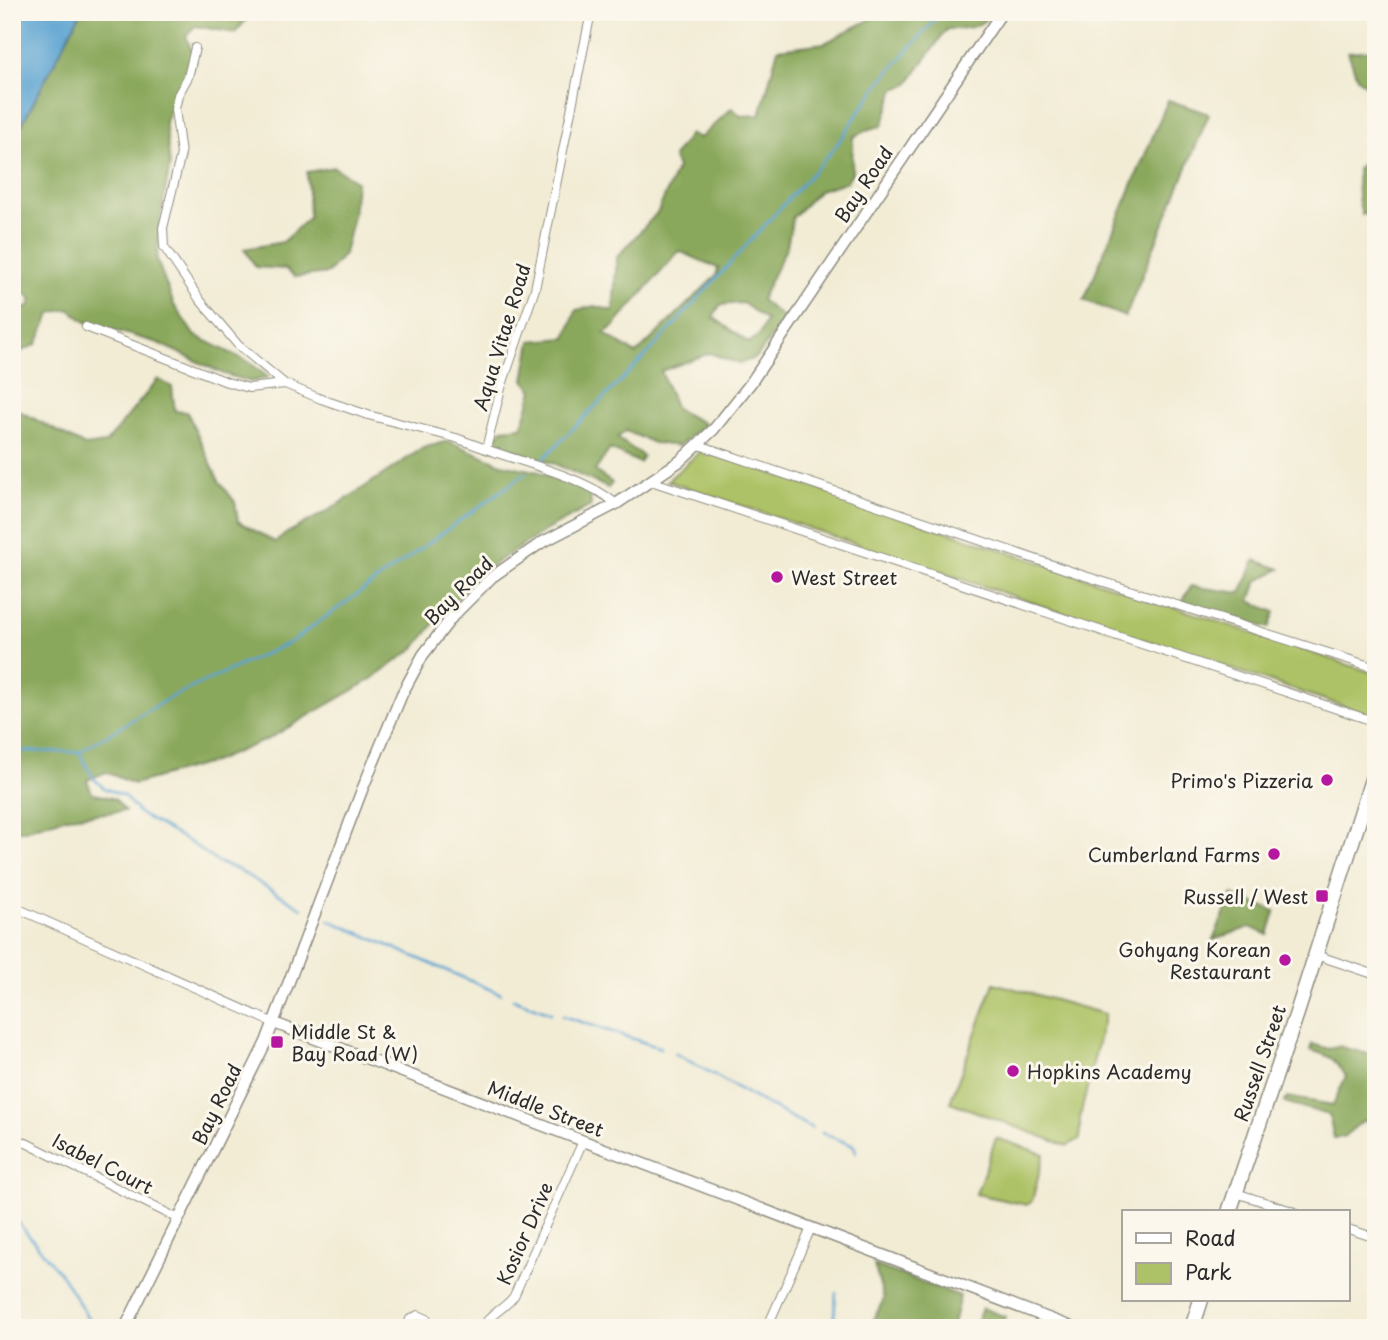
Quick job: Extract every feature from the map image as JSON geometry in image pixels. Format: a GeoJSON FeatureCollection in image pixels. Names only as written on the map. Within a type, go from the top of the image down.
{"type":"FeatureCollection","features":[{"type":"Feature","properties":{"kind":"highway","name":"Russell Street"},"geometry":{"type":"LineString","coordinates":[[1230,1210],[1376,767]]}},
{"type":"Feature","properties":{"kind":"highway"},"geometry":{"type":"LineString","coordinates":[[1192,1328],[1200,1302]]}},
{"type":"Feature","properties":{"kind":"main road","name":"Bay Road"},"geometry":{"type":"LineString","coordinates":[[125,1328],[274,1023],[362,790],[402,694],[423,655],[465,602],[507,565],[541,542],[616,504],[651,481],[680,461],[732,410],[1002,12]]}},
{"type":"Feature","properties":{"kind":"main road","name":"Middle Street"},"geometry":{"type":"LineString","coordinates":[[274,1023],[1074,1328]]}},
{"type":"Feature","properties":{"kind":"street","name":"Aqua Vitae Road"},"geometry":{"type":"LineString","coordinates":[[486,449],[501,388],[535,289],[591,12]]}},
{"type":"Feature","properties":{"kind":"street"},"geometry":{"type":"LineString","coordinates":[[195,48],[188,77],[178,96],[175,109],[181,154],[163,228],[164,247],[200,300],[238,345],[285,384],[368,415],[456,438],[584,484],[605,494],[616,504]]}},
{"type":"Feature","properties":{"kind":"street"},"geometry":{"type":"LineString","coordinates":[[86,327],[227,382],[249,388],[285,384]]}},
{"type":"Feature","properties":{"kind":"street"},"geometry":{"type":"LineString","coordinates":[[699,444],[1085,576],[1376,668]]}},
{"type":"Feature","properties":{"kind":"street"},"geometry":{"type":"LineString","coordinates":[[651,481],[1376,722]]}},
{"type":"Feature","properties":{"kind":"street","name":"Middle Street"},"geometry":{"type":"LineString","coordinates":[[12,906],[274,1023]]}},
{"type":"Feature","properties":{"kind":"street"},"geometry":{"type":"LineString","coordinates":[[1316,955],[1376,975]]}},
{"type":"Feature","properties":{"kind":"street","name":"Isabel Court"},"geometry":{"type":"LineString","coordinates":[[12,1136],[179,1219]]}},
{"type":"Feature","properties":{"kind":"street","name":"Kosior Drive"},"geometry":{"type":"LineString","coordinates":[[482,1328],[490,1316],[506,1306],[514,1296],[583,1141]]}},
{"type":"Feature","properties":{"kind":"street"},"geometry":{"type":"LineString","coordinates":[[1236,1193],[1289,1210]]}},
{"type":"Feature","properties":{"kind":"street"},"geometry":{"type":"LineString","coordinates":[[767,1328],[811,1228]]}},
{"type":"Feature","properties":{"kind":"street"},"geometry":{"type":"LineString","coordinates":[[1350,1230],[1376,1238]]}},
{"type":"Feature","properties":{"kind":"street"},"geometry":{"type":"LineString","coordinates":[[407,1328],[410,1319],[418,1315],[427,1319],[430,1328]]}},
{"type":"Feature","properties":{"kind":"green space"},"geometry":{"type":"Polygon","coordinates":[[[81,12],[253,12],[235,33],[195,26],[186,36],[196,62],[165,121],[170,165],[160,219],[157,260],[174,305],[194,335],[249,362],[268,377],[251,382],[224,374],[158,343],[86,322],[69,309],[51,313],[37,344],[12,356],[12,306],[28,308],[32,299],[12,283],[12,143],[81,12]]]}},
{"type":"Feature","properties":{"kind":"green space"},"geometry":{"type":"Polygon","coordinates":[[[879,12],[993,12],[978,25],[947,29],[907,85],[895,89],[882,126],[853,137],[852,173],[846,182],[820,190],[793,217],[787,246],[761,300],[785,319],[757,357],[739,364],[710,353],[661,371],[676,409],[705,424],[679,446],[654,443],[626,431],[617,438],[643,456],[640,463],[610,449],[595,471],[612,483],[608,488],[555,464],[492,443],[502,429],[522,427],[533,390],[524,380],[531,341],[566,338],[576,310],[595,306],[613,311],[617,257],[658,212],[677,168],[673,157],[690,134],[700,138],[732,108],[741,116],[760,115],[778,49],[825,43],[873,18],[879,12]],[[679,251],[613,327],[604,333],[636,354],[716,276],[718,268],[679,251]],[[743,303],[720,305],[713,317],[749,343],[760,334],[766,320],[743,303]]]}},
{"type":"Feature","properties":{"kind":"green space"},"geometry":{"type":"Polygon","coordinates":[[[1376,50],[1376,93],[1357,78],[1348,52],[1376,50]]]}},
{"type":"Feature","properties":{"kind":"green space"},"geometry":{"type":"Polygon","coordinates":[[[1168,100],[1209,114],[1125,317],[1084,300],[1168,100]]]}},
{"type":"Feature","properties":{"kind":"green space"},"geometry":{"type":"Polygon","coordinates":[[[1376,150],[1376,210],[1362,215],[1358,198],[1357,169],[1376,150]]]}},
{"type":"Feature","properties":{"kind":"green space"},"geometry":{"type":"Polygon","coordinates":[[[334,167],[356,181],[353,216],[344,254],[328,273],[295,277],[285,269],[256,267],[244,249],[283,242],[309,217],[307,172],[334,167]]]}},
{"type":"Feature","properties":{"kind":"green space"},"geometry":{"type":"Polygon","coordinates":[[[158,379],[172,387],[175,411],[187,412],[219,481],[235,502],[238,521],[275,542],[333,508],[423,448],[448,441],[502,464],[539,472],[590,492],[591,506],[498,561],[447,607],[416,647],[371,680],[268,739],[213,762],[134,784],[106,772],[87,780],[92,793],[115,799],[125,811],[67,817],[21,831],[12,829],[12,407],[85,446],[106,443],[158,379]]]}},
{"type":"Feature","properties":{"kind":"green space"},"geometry":{"type":"Polygon","coordinates":[[[702,450],[1376,674],[1376,717],[667,481],[702,450]]]}},
{"type":"Feature","properties":{"kind":"green space"},"geometry":{"type":"Polygon","coordinates":[[[1255,560],[1280,569],[1257,581],[1250,601],[1275,612],[1269,628],[1182,602],[1191,586],[1241,593],[1255,560]]]}},
{"type":"Feature","properties":{"kind":"green space"},"geometry":{"type":"Polygon","coordinates":[[[1232,895],[1275,911],[1268,935],[1250,927],[1213,940],[1232,895]]]}},
{"type":"Feature","properties":{"kind":"green space"},"geometry":{"type":"Polygon","coordinates":[[[994,983],[1105,1014],[1080,1117],[1080,1139],[1067,1146],[950,1102],[994,983]]]}},
{"type":"Feature","properties":{"kind":"green space"},"geometry":{"type":"Polygon","coordinates":[[[1312,1044],[1329,1049],[1338,1046],[1376,1056],[1376,1127],[1364,1120],[1343,1137],[1334,1138],[1329,1115],[1284,1102],[1287,1097],[1333,1105],[1346,1076],[1331,1058],[1310,1050],[1312,1044]]]}},
{"type":"Feature","properties":{"kind":"green space"},"geometry":{"type":"Polygon","coordinates":[[[996,1138],[1044,1154],[1032,1201],[1027,1205],[976,1194],[996,1138]]]}},
{"type":"Feature","properties":{"kind":"green space"},"geometry":{"type":"Polygon","coordinates":[[[874,1265],[960,1296],[952,1328],[864,1328],[872,1322],[884,1299],[874,1265]]]}},
{"type":"Feature","properties":{"kind":"green space"},"geometry":{"type":"Polygon","coordinates":[[[982,1308],[1006,1317],[998,1328],[974,1328],[982,1308]]]}},
{"type":"Feature","properties":{"kind":"water"},"geometry":{"type":"Polygon","coordinates":[[[12,12],[81,12],[12,143],[12,12]]]}},
{"type":"Feature","properties":{"kind":"waterway"},"geometry":{"type":"LineString","coordinates":[[541,461],[654,347],[833,150],[880,82],[942,12]]}},
{"type":"Feature","properties":{"kind":"waterway"},"geometry":{"type":"LineString","coordinates":[[12,751],[79,752],[169,698],[291,642],[526,473]]}},
{"type":"Feature","properties":{"kind":"waterway"},"geometry":{"type":"LineString","coordinates":[[79,752],[94,779],[104,788],[124,796],[140,814],[191,843],[219,863],[236,869],[302,908]]}},
{"type":"Feature","properties":{"kind":"waterway"},"geometry":{"type":"LineString","coordinates":[[329,920],[501,994]]}},
{"type":"Feature","properties":{"kind":"waterway"},"geometry":{"type":"LineString","coordinates":[[513,999],[551,1013]]}},
{"type":"Feature","properties":{"kind":"waterway"},"geometry":{"type":"LineString","coordinates":[[563,1016],[661,1048]]}},
{"type":"Feature","properties":{"kind":"waterway"},"geometry":{"type":"LineString","coordinates":[[674,1053],[812,1128]]}},
{"type":"Feature","properties":{"kind":"waterway"},"geometry":{"type":"LineString","coordinates":[[822,1133],[854,1146],[856,1152]]}},
{"type":"Feature","properties":{"kind":"waterway"},"geometry":{"type":"LineString","coordinates":[[12,1215],[63,1277],[94,1328]]}},
{"type":"Feature","properties":{"kind":"waterway"},"geometry":{"type":"LineString","coordinates":[[833,1328],[836,1293]]}},
{"type":"Feature","properties":{"kind":"place","name":"West Street"},"geometry":{"type":"Point","coordinates":[777,577]}},
{"type":"Feature","properties":{"kind":"place","name":"Primo's Pizzeria"},"geometry":{"type":"Point","coordinates":[1327,780]}},
{"type":"Feature","properties":{"kind":"place","name":"Cumberland Farms"},"geometry":{"type":"Point","coordinates":[1274,854]}},
{"type":"Feature","properties":{"kind":"place","name":"Russell / West"},"geometry":{"type":"Point","coordinates":[1322,896]}},
{"type":"Feature","properties":{"kind":"place","name":"Gohyang Korean Restaurant"},"geometry":{"type":"Point","coordinates":[1285,960]}},
{"type":"Feature","properties":{"kind":"place","name":"Middle St & Bay Road (W)"},"geometry":{"type":"Point","coordinates":[277,1042]}},
{"type":"Feature","properties":{"kind":"place","name":"Hopkins Academy"},"geometry":{"type":"Point","coordinates":[1013,1071]}}]}
